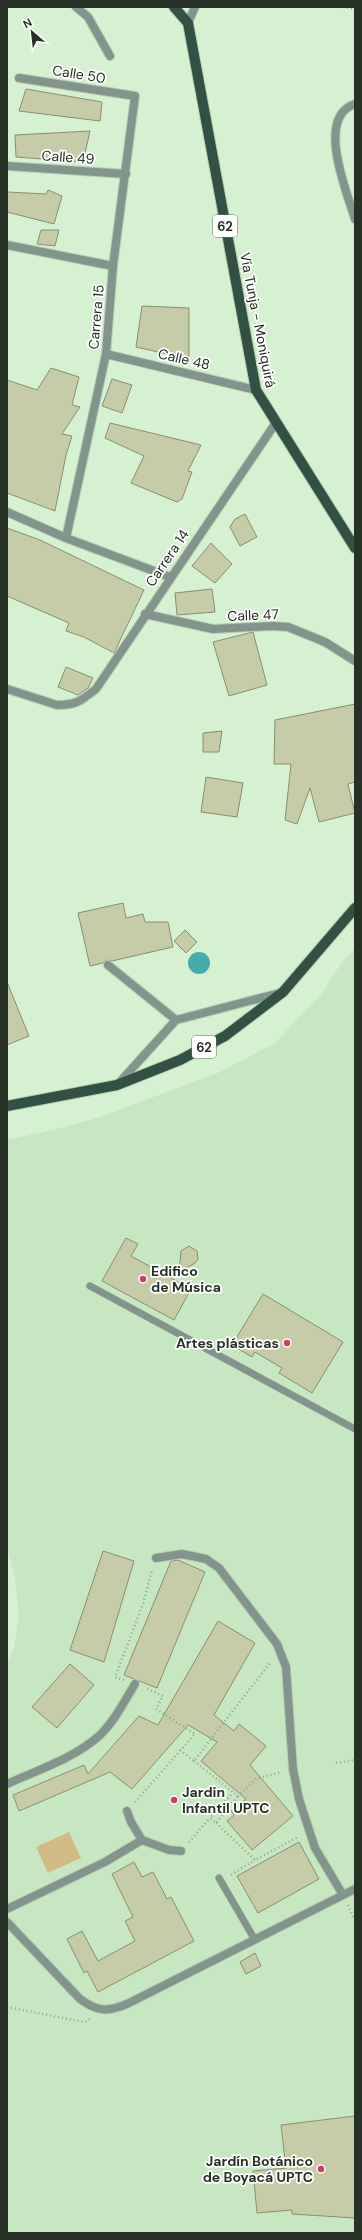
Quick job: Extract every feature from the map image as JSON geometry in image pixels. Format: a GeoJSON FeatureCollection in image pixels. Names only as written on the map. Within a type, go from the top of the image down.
{"type":"FeatureCollection","features":[{"type":"Feature","properties":{"kind":"main road"},"geometry":{"type":"LineString","coordinates":[[174,7],[188,23]]}},
{"type":"Feature","properties":{"kind":"main road","name":"Vía Tunja - Moniquirá"},"geometry":{"type":"LineString","coordinates":[[188,23],[256,390],[275,424],[355,548]]}},
{"type":"Feature","properties":{"kind":"main road","name":"62"},"geometry":{"type":"LineString","coordinates":[[7,1106],[118,1085],[180,1060],[225,1036],[283,992],[355,908]]}},
{"type":"Feature","properties":{"kind":"street"},"geometry":{"type":"LineString","coordinates":[[76,7],[88,17],[110,56]]}},
{"type":"Feature","properties":{"kind":"street"},"geometry":{"type":"LineString","coordinates":[[188,23],[195,7]]}},
{"type":"Feature","properties":{"kind":"street","name":"Calle 50"},"geometry":{"type":"LineString","coordinates":[[19,78],[135,96]]}},
{"type":"Feature","properties":{"kind":"street","name":"Carrera 15"},"geometry":{"type":"LineString","coordinates":[[66,538],[106,354],[113,266],[135,96]]}},
{"type":"Feature","properties":{"kind":"street"},"geometry":{"type":"LineString","coordinates":[[355,104],[350,105],[339,116],[335,132],[336,154],[355,219]]}},
{"type":"Feature","properties":{"kind":"street","name":"Calle 49"},"geometry":{"type":"LineString","coordinates":[[7,166],[126,174]]}},
{"type":"Feature","properties":{"kind":"street"},"geometry":{"type":"LineString","coordinates":[[7,245],[113,266]]}},
{"type":"Feature","properties":{"kind":"street","name":"Calle 48"},"geometry":{"type":"LineString","coordinates":[[106,354],[256,390]]}},
{"type":"Feature","properties":{"kind":"street","name":"Carrera 14"},"geometry":{"type":"LineString","coordinates":[[7,689],[57,705],[78,703],[96,689],[145,614],[275,424]]}},
{"type":"Feature","properties":{"kind":"street"},"geometry":{"type":"LineString","coordinates":[[7,512],[66,538],[170,577]]}},
{"type":"Feature","properties":{"kind":"street","name":"Calle 47"},"geometry":{"type":"LineString","coordinates":[[145,614],[213,629],[272,626],[288,627],[326,642],[355,661]]}},
{"type":"Feature","properties":{"kind":"street"},"geometry":{"type":"LineString","coordinates":[[108,965],[176,1020]]}},
{"type":"Feature","properties":{"kind":"street"},"geometry":{"type":"LineString","coordinates":[[118,1085],[176,1020],[283,992]]}},
{"type":"Feature","properties":{"kind":"street"},"geometry":{"type":"LineString","coordinates":[[156,1558],[182,1554],[206,1560],[219,1568],[277,1644],[286,1667],[293,1769],[308,1831],[343,1895]]}},
{"type":"Feature","properties":{"kind":"street"},"geometry":{"type":"LineString","coordinates":[[7,1784],[73,1753],[93,1741],[112,1720],[135,1684]]}},
{"type":"Feature","properties":{"kind":"street"},"geometry":{"type":"LineString","coordinates":[[127,1811],[131,1822],[142,1840],[169,1850],[182,1851]]}},
{"type":"Feature","properties":{"kind":"street"},"geometry":{"type":"LineString","coordinates":[[7,1909],[105,1862],[142,1840]]}},
{"type":"Feature","properties":{"kind":"street"},"geometry":{"type":"LineString","coordinates":[[7,1922],[80,1999],[90,2006],[102,2010],[112,2010],[127,2004],[355,1889]]}},
{"type":"Feature","properties":{"kind":"lane"},"geometry":{"type":"LineString","coordinates":[[90,1286],[355,1429]]}},
{"type":"Feature","properties":{"kind":"lane"},"geometry":{"type":"LineString","coordinates":[[218,1878],[255,1940]]}},
{"type":"Feature","properties":{"kind":"path"},"geometry":{"type":"LineString","coordinates":[[343,7],[355,9]]}},
{"type":"Feature","properties":{"kind":"path"},"geometry":{"type":"LineString","coordinates":[[127,1811],[195,1734],[156,1709],[163,1696],[115,1676],[143,1604],[156,1558]]}},
{"type":"Feature","properties":{"kind":"path"},"geometry":{"type":"LineString","coordinates":[[194,1761],[271,1661]]}},
{"type":"Feature","properties":{"kind":"path"},"geometry":{"type":"LineString","coordinates":[[180,1750],[238,1796]]}},
{"type":"Feature","properties":{"kind":"path"},"geometry":{"type":"LineString","coordinates":[[336,1763],[355,1760]]}},
{"type":"Feature","properties":{"kind":"path"},"geometry":{"type":"LineString","coordinates":[[216,1823],[238,1796],[256,1778],[293,1769]]}},
{"type":"Feature","properties":{"kind":"path"},"geometry":{"type":"LineString","coordinates":[[182,1851],[231,1796]]}},
{"type":"Feature","properties":{"kind":"path"},"geometry":{"type":"LineString","coordinates":[[210,1818],[255,1860]]}},
{"type":"Feature","properties":{"kind":"path"},"geometry":{"type":"LineString","coordinates":[[232,1882],[228,1876],[308,1831]]}},
{"type":"Feature","properties":{"kind":"path"},"geometry":{"type":"LineString","coordinates":[[7,2007],[84,2022],[94,2018],[102,2010]]}},
{"type":"Feature","properties":{"kind":"shaded area"},"geometry":{"type":"Polygon","coordinates":[[[355,948],[355,2233],[7,2233],[7,1666],[14,1646],[19,1616],[15,1580],[7,1546],[7,1140],[53,1130],[100,1117],[220,1072],[275,1043],[322,993],[342,962],[355,948]]]}},
{"type":"Feature","properties":{"kind":"shaded area"},"geometry":{"type":"Polygon","coordinates":[[[69,1832],[81,1858],[48,1873],[36,1847],[69,1832]]]}},
{"type":"Feature","properties":{"kind":"water"},"geometry":{"type":"Polygon","coordinates":[[[199,952],[207,955],[210,963],[207,971],[199,974],[191,971],[188,963],[191,955],[199,952]]]}},
{"type":"Feature","properties":{"kind":"building"},"geometry":{"type":"Polygon","coordinates":[[[26,89],[102,102],[100,121],[19,111],[26,89]]]}},
{"type":"Feature","properties":{"kind":"building"},"geometry":{"type":"Polygon","coordinates":[[[90,131],[83,162],[16,157],[15,135],[90,131]]]}},
{"type":"Feature","properties":{"kind":"building"},"geometry":{"type":"Polygon","coordinates":[[[48,190],[62,196],[54,224],[7,212],[7,192],[46,194],[48,190]]]}},
{"type":"Feature","properties":{"kind":"building"},"geometry":{"type":"Polygon","coordinates":[[[41,230],[59,230],[55,246],[37,244],[41,230]]]}},
{"type":"Feature","properties":{"kind":"building"},"geometry":{"type":"Polygon","coordinates":[[[142,306],[189,308],[189,359],[136,347],[142,306]]]}},
{"type":"Feature","properties":{"kind":"building"},"geometry":{"type":"Polygon","coordinates":[[[51,368],[79,377],[72,405],[80,407],[62,434],[72,436],[66,455],[55,511],[7,493],[7,380],[37,390],[51,368]]]}},
{"type":"Feature","properties":{"kind":"building"},"geometry":{"type":"Polygon","coordinates":[[[112,379],[132,385],[122,413],[102,406],[112,379]]]}},
{"type":"Feature","properties":{"kind":"building"},"geometry":{"type":"Polygon","coordinates":[[[110,423],[201,445],[188,471],[192,472],[182,499],[177,502],[131,483],[144,456],[105,438],[110,423]]]}},
{"type":"Feature","properties":{"kind":"building"},"geometry":{"type":"Polygon","coordinates":[[[245,514],[257,537],[240,546],[230,527],[235,519],[245,514]]]}},
{"type":"Feature","properties":{"kind":"building"},"geometry":{"type":"Polygon","coordinates":[[[7,528],[40,540],[144,590],[114,653],[84,637],[66,631],[69,623],[7,596],[7,528]]]}},
{"type":"Feature","properties":{"kind":"building"},"geometry":{"type":"Polygon","coordinates":[[[211,543],[232,564],[215,583],[192,566],[211,543]]]}},
{"type":"Feature","properties":{"kind":"building"},"geometry":{"type":"Polygon","coordinates":[[[212,589],[215,612],[177,615],[175,593],[212,589]]]}},
{"type":"Feature","properties":{"kind":"building"},"geometry":{"type":"Polygon","coordinates":[[[253,632],[267,685],[229,696],[213,642],[253,632]]]}},
{"type":"Feature","properties":{"kind":"building"},"geometry":{"type":"Polygon","coordinates":[[[66,667],[93,678],[88,688],[78,695],[58,687],[66,667]]]}},
{"type":"Feature","properties":{"kind":"building"},"geometry":{"type":"Polygon","coordinates":[[[355,704],[355,782],[348,784],[355,813],[319,822],[310,788],[297,824],[285,820],[291,764],[274,764],[275,720],[355,704]]]}},
{"type":"Feature","properties":{"kind":"building"},"geometry":{"type":"Polygon","coordinates":[[[222,731],[219,752],[203,752],[203,733],[222,731]]]}},
{"type":"Feature","properties":{"kind":"building"},"geometry":{"type":"Polygon","coordinates":[[[206,777],[243,783],[237,817],[201,812],[206,777]]]}},
{"type":"Feature","properties":{"kind":"building"},"geometry":{"type":"Polygon","coordinates":[[[123,903],[126,918],[143,914],[145,922],[168,922],[173,947],[112,961],[106,960],[103,963],[90,966],[78,913],[123,903]]]}},
{"type":"Feature","properties":{"kind":"building"},"geometry":{"type":"Polygon","coordinates":[[[185,930],[197,942],[186,953],[174,941],[185,930]]]}},
{"type":"Feature","properties":{"kind":"building"},"geometry":{"type":"Polygon","coordinates":[[[7,982],[29,1036],[7,1045],[7,982]]]}},
{"type":"Feature","properties":{"kind":"building","name":"Edifico de Música"},"geometry":{"type":"Polygon","coordinates":[[[126,1238],[138,1244],[131,1256],[191,1289],[174,1320],[102,1281],[126,1238]]]}},
{"type":"Feature","properties":{"kind":"building"},"geometry":{"type":"Polygon","coordinates":[[[189,1246],[197,1251],[198,1259],[195,1263],[179,1272],[181,1251],[189,1246]]]}},
{"type":"Feature","properties":{"kind":"building","name":"Artes plásticas"},"geometry":{"type":"Polygon","coordinates":[[[263,1294],[343,1342],[312,1393],[279,1373],[282,1368],[255,1352],[252,1357],[232,1345],[263,1294]]]}},
{"type":"Feature","properties":{"kind":"building"},"geometry":{"type":"Polygon","coordinates":[[[103,1551],[134,1561],[104,1662],[70,1650],[103,1551]]]}},
{"type":"Feature","properties":{"kind":"building"},"geometry":{"type":"Polygon","coordinates":[[[178,1560],[205,1572],[157,1688],[124,1675],[171,1561],[178,1560]]]}},
{"type":"Feature","properties":{"kind":"building"},"geometry":{"type":"Polygon","coordinates":[[[218,1621],[255,1643],[214,1715],[234,1731],[239,1724],[266,1746],[250,1765],[293,1816],[252,1850],[227,1821],[234,1815],[231,1811],[246,1799],[201,1761],[217,1742],[188,1725],[132,1789],[110,1772],[19,1811],[13,1795],[84,1765],[88,1774],[139,1716],[158,1725],[218,1621]]]}},
{"type":"Feature","properties":{"kind":"building"},"geometry":{"type":"Polygon","coordinates":[[[70,1664],[94,1685],[57,1728],[32,1707],[70,1664]]]}},
{"type":"Feature","properties":{"kind":"building"},"geometry":{"type":"Polygon","coordinates":[[[299,1842],[319,1879],[258,1913],[237,1876],[299,1842]]]}},
{"type":"Feature","properties":{"kind":"building"},"geometry":{"type":"Polygon","coordinates":[[[134,1862],[142,1877],[153,1872],[167,1899],[171,1897],[194,1941],[98,1992],[87,1971],[84,1973],[67,1939],[82,1931],[98,1961],[135,1941],[125,1921],[133,1917],[112,1874],[134,1862]]]}},
{"type":"Feature","properties":{"kind":"building"},"geometry":{"type":"Polygon","coordinates":[[[255,1953],[261,1966],[246,1974],[240,1962],[255,1953]]]}},
{"type":"Feature","properties":{"kind":"building","name":"Jardín Botánico de Boyacá UPTC"},"geometry":{"type":"Polygon","coordinates":[[[355,2116],[355,2218],[292,2214],[292,2210],[257,2213],[253,2171],[286,2168],[281,2125],[355,2116]]]}},
{"type":"Feature","properties":{"kind":"place","name":"Edifico de Música"},"geometry":{"type":"Point","coordinates":[143,1279]}},
{"type":"Feature","properties":{"kind":"place","name":"Artes plásticas"},"geometry":{"type":"Point","coordinates":[287,1343]}},
{"type":"Feature","properties":{"kind":"place","name":"Jardin Infantil UPTC"},"geometry":{"type":"Point","coordinates":[174,1800]}},
{"type":"Feature","properties":{"kind":"place","name":"Jardín Botánico de Boyacá UPTC"},"geometry":{"type":"Point","coordinates":[321,2169]}}]}
